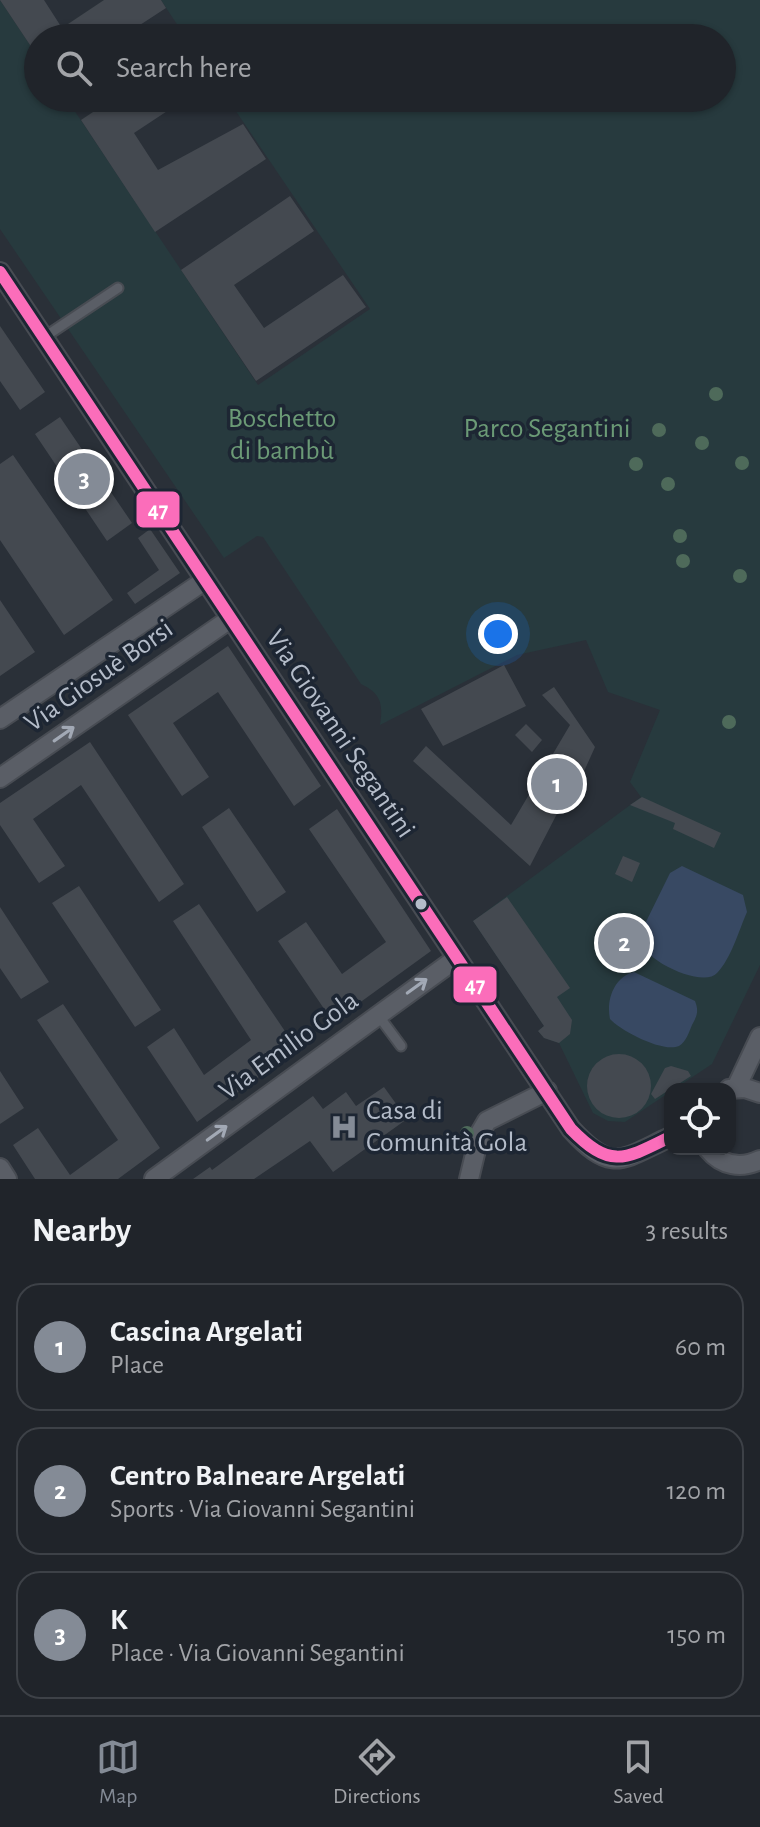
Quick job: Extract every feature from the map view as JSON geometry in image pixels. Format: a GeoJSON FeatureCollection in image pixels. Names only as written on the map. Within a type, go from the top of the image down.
{"type":"FeatureCollection","features":[{"type":"Feature","properties":{"kind":"street","name":"Via Giovanni Segantini"},"geometry":{"type":"LineString","coordinates":[[0,272],[571,1129],[600,1157],[632,1158],[664,1140]]}},
{"type":"Feature","properties":{"kind":"street","name":"Via Giosuè Borsi"},"geometry":{"type":"LineString","coordinates":[[0,719],[204,581]]}},
{"type":"Feature","properties":{"kind":"street","name":"Via Giosuè Borsi"},"geometry":{"type":"LineString","coordinates":[[0,778],[230,619]]}},
{"type":"Feature","properties":{"kind":"street","name":"Via Emilio Gola"},"geometry":{"type":"LineString","coordinates":[[154,1179],[457,958]]}},
{"type":"Feature","properties":{"kind":"street"},"geometry":{"type":"LineString","coordinates":[[735,1083],[760,1037]]}},
{"type":"Feature","properties":{"kind":"street"},"geometry":{"type":"LineString","coordinates":[[736,1089],[760,1093]]}},
{"type":"Feature","properties":{"kind":"street"},"geometry":{"type":"LineString","coordinates":[[469,1179],[480,1133],[487,1121],[527,1104],[547,1091]]}},
{"type":"Feature","properties":{"kind":"street"},"geometry":{"type":"LineString","coordinates":[[714,1155],[733,1172],[760,1160]]}},
{"type":"Feature","properties":{"kind":"street"},"geometry":{"type":"LineString","coordinates":[[0,1168],[7,1179]]}},
{"type":"Feature","properties":{"kind":"lane"},"geometry":{"type":"LineString","coordinates":[[43,338],[118,288]]}},
{"type":"Feature","properties":{"kind":"lane"},"geometry":{"type":"LineString","coordinates":[[378,1015],[401,1046]]}},
{"type":"Feature","properties":{"kind":"green space","name":"Parco Segantini"},"geometry":{"type":"Polygon","coordinates":[[[0,0],[24,36],[24,112],[75,112],[258,385],[370,309],[236,112],[736,112],[736,24],[177,24],[161,0],[760,0],[760,965],[712,1064],[684,1083],[664,1083],[664,1096],[625,1122],[608,1121],[593,1113],[559,1043],[544,1038],[538,1031],[544,1026],[473,921],[641,797],[630,782],[660,710],[608,692],[586,640],[517,655],[380,725],[381,706],[377,696],[361,684],[263,537],[257,536],[224,558],[0,229],[0,0]]]}},
{"type":"Feature","properties":{"kind":"water"},"geometry":{"type":"Polygon","coordinates":[[[682,866],[743,895],[747,912],[726,960],[710,977],[672,969],[641,945],[639,936],[670,873],[682,866]]]}},
{"type":"Feature","properties":{"kind":"water"},"geometry":{"type":"Polygon","coordinates":[[[634,972],[695,1001],[696,1016],[679,1046],[663,1046],[643,1040],[610,1019],[609,1004],[613,990],[621,979],[634,972]]]}},
{"type":"Feature","properties":{"kind":"building"},"geometry":{"type":"Polygon","coordinates":[[[0,0],[44,0],[59,24],[24,24],[24,36],[0,0]]]}},
{"type":"Feature","properties":{"kind":"building"},"geometry":{"type":"Polygon","coordinates":[[[104,0],[161,0],[166,8],[141,24],[68,24],[104,0]]]}},
{"type":"Feature","properties":{"kind":"building"},"geometry":{"type":"Polygon","coordinates":[[[93,112],[166,112],[134,133],[158,170],[243,124],[266,159],[155,232],[81,120],[93,112]]]}},
{"type":"Feature","properties":{"kind":"building"},"geometry":{"type":"Polygon","coordinates":[[[290,196],[314,231],[234,285],[264,328],[343,275],[366,307],[256,381],[181,270],[290,196]]]}},
{"type":"Feature","properties":{"kind":"building"},"geometry":{"type":"Polygon","coordinates":[[[0,326],[45,392],[20,410],[0,381],[0,326]]]}},
{"type":"Feature","properties":{"kind":"building"},"geometry":{"type":"Polygon","coordinates":[[[60,417],[132,523],[107,541],[35,434],[60,417]]]}},
{"type":"Feature","properties":{"kind":"building"},"geometry":{"type":"Polygon","coordinates":[[[13,455],[113,600],[64,635],[0,540],[0,464],[13,455]]]}},
{"type":"Feature","properties":{"kind":"building"},"geometry":{"type":"Polygon","coordinates":[[[150,529],[180,573],[135,604],[127,593],[159,570],[138,538],[150,529]]]}},
{"type":"Feature","properties":{"kind":"building"},"geometry":{"type":"Polygon","coordinates":[[[0,600],[35,652],[0,676],[0,600]]]}},
{"type":"Feature","properties":{"kind":"building"},"geometry":{"type":"Polygon","coordinates":[[[228,646],[321,786],[294,806],[218,692],[173,723],[209,777],[182,796],[128,715],[228,646]]]}},
{"type":"Feature","properties":{"kind":"building"},"geometry":{"type":"Polygon","coordinates":[[[504,665],[526,706],[443,746],[421,709],[504,665]]]}},
{"type":"Feature","properties":{"kind":"building"},"geometry":{"type":"Polygon","coordinates":[[[554,687],[595,747],[567,809],[561,806],[530,866],[413,761],[426,746],[511,825],[570,725],[542,695],[554,687]]]}},
{"type":"Feature","properties":{"kind":"building"},"geometry":{"type":"Polygon","coordinates":[[[526,724],[542,740],[532,752],[515,735],[526,724]]]}},
{"type":"Feature","properties":{"kind":"building"},"geometry":{"type":"Polygon","coordinates":[[[90,742],[184,884],[159,902],[81,785],[33,819],[65,866],[39,883],[0,825],[0,803],[90,742]]]}},
{"type":"Feature","properties":{"kind":"building"},"geometry":{"type":"Polygon","coordinates":[[[642,797],[721,833],[714,848],[673,829],[675,823],[630,805],[642,797]]]}},
{"type":"Feature","properties":{"kind":"building"},"geometry":{"type":"Polygon","coordinates":[[[229,808],[286,892],[257,912],[202,827],[229,808]]]}},
{"type":"Feature","properties":{"kind":"building"},"geometry":{"type":"Polygon","coordinates":[[[337,809],[431,951],[333,1022],[278,941],[306,922],[342,974],[386,942],[309,829],[337,809]]]}},
{"type":"Feature","properties":{"kind":"building"},"geometry":{"type":"Polygon","coordinates":[[[623,856],[640,863],[632,882],[615,874],[623,856]]]}},
{"type":"Feature","properties":{"kind":"building"},"geometry":{"type":"Polygon","coordinates":[[[79,886],[161,1010],[135,1027],[52,903],[79,886]]]}},
{"type":"Feature","properties":{"kind":"building"},"geometry":{"type":"Polygon","coordinates":[[[507,897],[570,988],[557,997],[572,1020],[570,1034],[559,1043],[544,1038],[538,1031],[544,1026],[473,921],[507,897]]]}},
{"type":"Feature","properties":{"kind":"building"},"geometry":{"type":"Polygon","coordinates":[[[199,904],[297,1049],[197,1122],[147,1047],[174,1028],[204,1075],[251,1040],[173,921],[199,904]]]}},
{"type":"Feature","properties":{"kind":"building"},"geometry":{"type":"Polygon","coordinates":[[[0,907],[49,982],[21,999],[0,968],[0,907]]]}},
{"type":"Feature","properties":{"kind":"building"},"geometry":{"type":"Polygon","coordinates":[[[63,1004],[160,1148],[118,1179],[35,1179],[13,1145],[38,1128],[70,1175],[118,1140],[37,1020],[63,1004]]]}},
{"type":"Feature","properties":{"kind":"building"},"geometry":{"type":"Polygon","coordinates":[[[619,1054],[631,1056],[642,1063],[649,1074],[649,1098],[642,1109],[631,1116],[619,1118],[607,1116],[596,1109],[589,1098],[587,1086],[589,1074],[596,1063],[607,1056],[619,1054]]]}},
{"type":"Feature","properties":{"kind":"building"},"geometry":{"type":"Polygon","coordinates":[[[671,1066],[688,1071],[691,1076],[680,1083],[664,1083],[664,1093],[655,1099],[651,1094],[665,1068],[671,1066]]]}},
{"type":"Feature","properties":{"kind":"building"},"geometry":{"type":"Polygon","coordinates":[[[0,1071],[24,1108],[0,1124],[0,1071]]]}},
{"type":"Feature","properties":{"kind":"building"},"geometry":{"type":"Polygon","coordinates":[[[384,1087],[407,1119],[333,1172],[310,1141],[254,1179],[193,1179],[210,1167],[212,1170],[313,1096],[323,1109],[346,1092],[356,1106],[384,1087]]]}},
{"type":"Feature","properties":{"kind":"transit line","name":"47"},"geometry":{"type":"LineString","coordinates":[[0,272],[571,1129],[596,1150],[618,1157],[664,1140]]}},
{"type":"Feature","properties":{"kind":"place","name":"K"},"geometry":{"type":"Point","coordinates":[84,479]}},
{"type":"Feature","properties":{"kind":"place","name":"Cascina Argelati"},"geometry":{"type":"Point","coordinates":[557,784]}},
{"type":"Feature","properties":{"kind":"place","name":"Centro Balneare Argelati"},"geometry":{"type":"Point","coordinates":[624,943]}},
{"type":"Feature","properties":{"kind":"place","name":"Casa di Comunità Gola"},"geometry":{"type":"Point","coordinates":[344,1127]}},
{"type":"Feature","properties":{"kind":"park label","name":"Boschetto di bambù"},"geometry":{"type":"Point","coordinates":[282,435]}}]}
